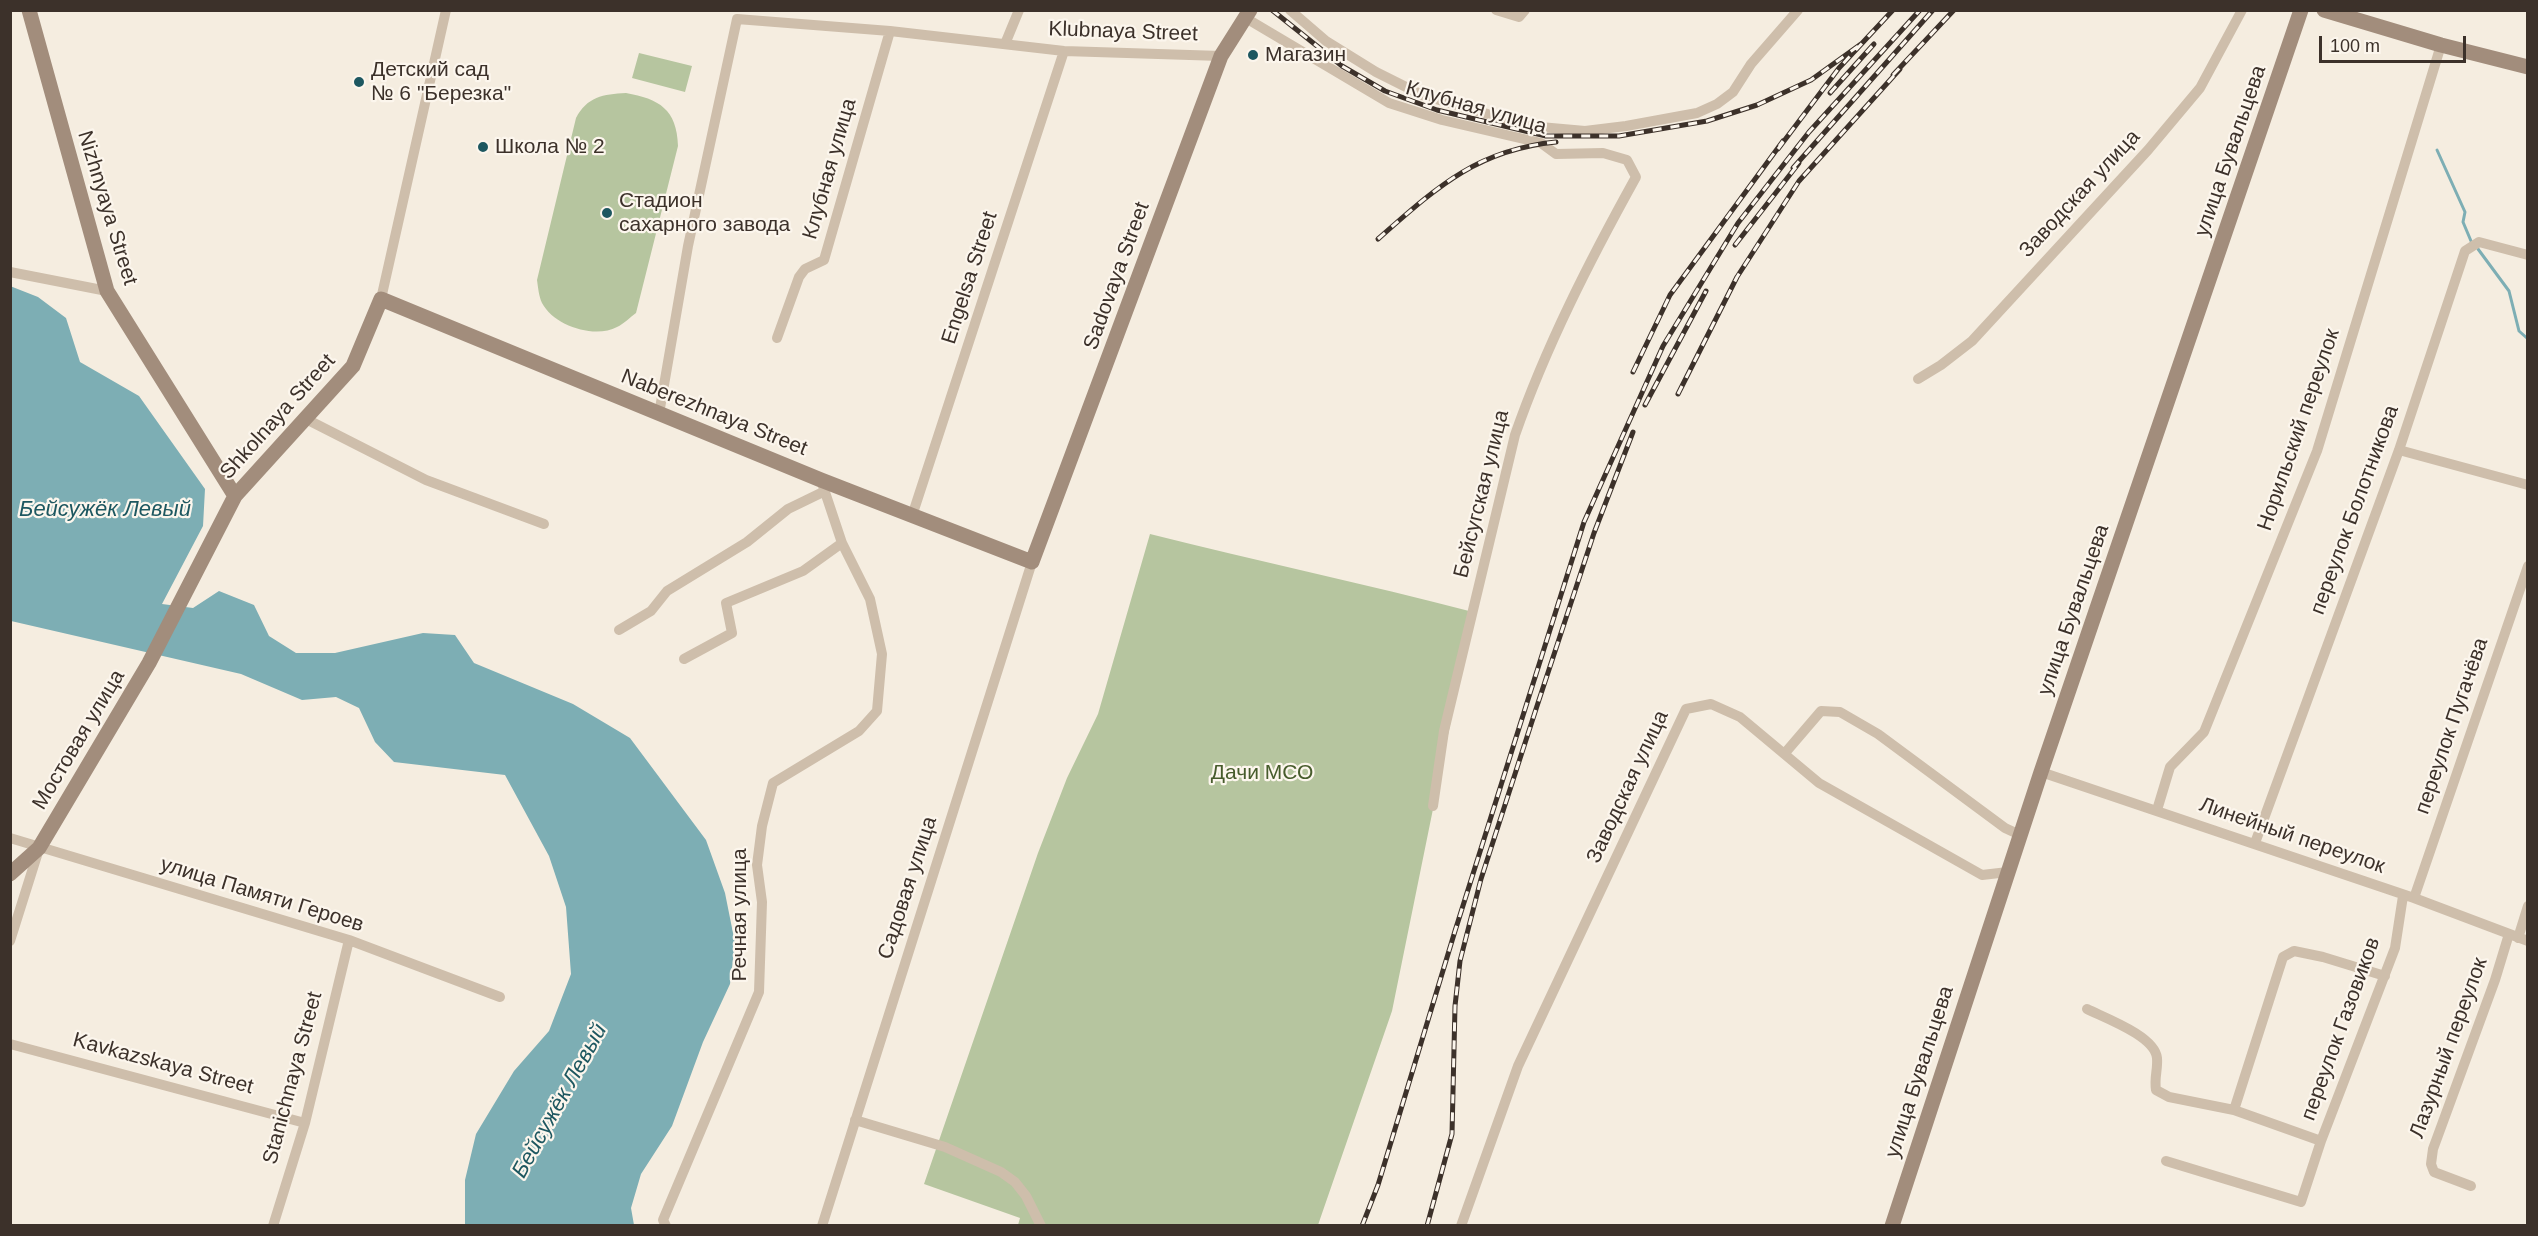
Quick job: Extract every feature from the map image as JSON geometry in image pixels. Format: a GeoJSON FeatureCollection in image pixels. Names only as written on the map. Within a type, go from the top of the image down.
{"type":"FeatureCollection","features":[{"type":"Feature","properties":{"kind":"street","name":"Nizhnyaya Street"},"geometry":{"type":"LineString","coordinates":[[28,10],[107,291],[235,496]]}},
{"type":"Feature","properties":{"kind":"street","name":"Shkolnaya Street"},"geometry":{"type":"LineString","coordinates":[[149,663],[235,496],[353,366],[381,299],[446,10]]}},
{"type":"Feature","properties":{"kind":"street"},"geometry":{"type":"LineString","coordinates":[[1005,44],[1019,10]]}},
{"type":"Feature","properties":{"kind":"street"},"geometry":{"type":"LineString","coordinates":[[1290,10],[1326,41],[1376,72],[1422,94],[1529,126],[1585,131],[1696,113],[1718,104],[1733,92],[1751,64],[1798,10]]}},
{"type":"Feature","properties":{"kind":"street"},"geometry":{"type":"LineString","coordinates":[[1496,10],[1519,17],[1525,10]]}},
{"type":"Feature","properties":{"kind":"street","name":"Заводская улица"},"geometry":{"type":"LineString","coordinates":[[1918,379],[1972,341],[2148,150],[2200,88],[2242,10]]}},
{"type":"Feature","properties":{"kind":"street","name":"улица Бувальцева"},"geometry":{"type":"LineString","coordinates":[[1892,1226],[2007,872],[2301,10]]}},
{"type":"Feature","properties":{"kind":"street"},"geometry":{"type":"LineString","coordinates":[[2324,10],[2440,45],[2528,67]]}},
{"type":"Feature","properties":{"kind":"street","name":"Sadovaya Street"},"geometry":{"type":"LineString","coordinates":[[1032,562],[1221,56],[1247,14]]}},
{"type":"Feature","properties":{"kind":"street","name":"Клубная улица"},"geometry":{"type":"LineString","coordinates":[[1247,14],[1389,103],[1442,120],[1541,143],[1556,154],[1603,153],[1627,160],[1636,177]]}},
{"type":"Feature","properties":{"kind":"street"},"geometry":{"type":"LineString","coordinates":[[659,414],[688,246],[737,19],[754,15]]}},
{"type":"Feature","properties":{"kind":"street","name":"Klubnaya Street"},"geometry":{"type":"LineString","coordinates":[[754,15],[1064,51],[1221,56]]}},
{"type":"Feature","properties":{"kind":"street","name":"Клубная улица"},"geometry":{"type":"LineString","coordinates":[[777,338],[799,277],[805,269],[824,260],[890,31]]}},
{"type":"Feature","properties":{"kind":"street","name":"Норильский переулок"},"geometry":{"type":"LineString","coordinates":[[2157,810],[2170,767],[2204,732],[2317,451],[2440,45]]}},
{"type":"Feature","properties":{"kind":"street","name":"Engelsa Street"},"geometry":{"type":"LineString","coordinates":[[912,516],[1064,51]]}},
{"type":"Feature","properties":{"kind":"street","name":"Бейсугская улица"},"geometry":{"type":"LineString","coordinates":[[1433,806],[1444,731],[1515,435],[1525,405],[1598,246],[1636,177]]}},
{"type":"Feature","properties":{"kind":"street","name":"переулок Болотникова"},"geometry":{"type":"LineString","coordinates":[[2255,843],[2399,450],[2465,251],[2479,242],[2528,255]]}},
{"type":"Feature","properties":{"kind":"street"},"geometry":{"type":"LineString","coordinates":[[10,272],[107,291]]}},
{"type":"Feature","properties":{"kind":"street","name":"Naberezhnaya Street"},"geometry":{"type":"LineString","coordinates":[[381,299],[659,414],[822,486],[912,516],[1032,562]]}},
{"type":"Feature","properties":{"kind":"street"},"geometry":{"type":"LineString","coordinates":[[306,419],[426,480],[544,524]]}},
{"type":"Feature","properties":{"kind":"street"},"geometry":{"type":"LineString","coordinates":[[2399,450],[2528,485]]}},
{"type":"Feature","properties":{"kind":"street"},"geometry":{"type":"LineString","coordinates":[[619,630],[651,611],[667,591],[747,542],[788,509],[822,486]]}},
{"type":"Feature","properties":{"kind":"street","name":"Речная улица"},"geometry":{"type":"LineString","coordinates":[[665,1223],[759,992],[762,902],[757,865],[762,826],[773,783],[859,731],[877,711],[882,654],[870,599],[842,543],[822,486]]}},
{"type":"Feature","properties":{"kind":"street"},"geometry":{"type":"LineString","coordinates":[[684,659],[732,633],[726,603],[803,570],[842,543]]}},
{"type":"Feature","properties":{"kind":"street","name":"Садовая улица"},"geometry":{"type":"LineString","coordinates":[[822,1226],[1032,562]]}},
{"type":"Feature","properties":{"kind":"street","name":"переулок Пугачёва"},"geometry":{"type":"LineString","coordinates":[[2408,897],[2528,566]]}},
{"type":"Feature","properties":{"kind":"street","name":"Мостовая улица"},"geometry":{"type":"LineString","coordinates":[[10,940],[39,848],[149,663]]}},
{"type":"Feature","properties":{"kind":"street","name":"Заводская улица"},"geometry":{"type":"LineString","coordinates":[[1461,1226],[1518,1066],[1686,709],[1711,704],[1740,717],[1819,783],[1982,875],[2007,872]]}},
{"type":"Feature","properties":{"kind":"street"},"geometry":{"type":"LineString","coordinates":[[1785,753],[1821,711],[1840,712],[1878,734],[2005,828],[2020,835]]}},
{"type":"Feature","properties":{"kind":"street","name":"Линейный переулок"},"geometry":{"type":"LineString","coordinates":[[2041,772],[2255,843],[2518,938]]}},
{"type":"Feature","properties":{"kind":"street","name":"улица Памяти Героев"},"geometry":{"type":"LineString","coordinates":[[10,838],[349,940],[500,997]]}},
{"type":"Feature","properties":{"kind":"street"},"geometry":{"type":"LineString","coordinates":[[10,874],[39,848]]}},
{"type":"Feature","properties":{"kind":"street","name":"переулок Газовиков"},"geometry":{"type":"LineString","coordinates":[[2166,1161],[2301,1202],[2395,948],[2408,897]]}},
{"type":"Feature","properties":{"kind":"street","name":"Лазурный переулок"},"geometry":{"type":"LineString","coordinates":[[2471,1186],[2434,1172],[2431,1164],[2433,1149],[2495,980],[2518,938],[2528,906]]}},
{"type":"Feature","properties":{"kind":"street","name":"Stanichnaya Street"},"geometry":{"type":"LineString","coordinates":[[273,1226],[304,1123],[349,940]]}},
{"type":"Feature","properties":{"kind":"street"},"geometry":{"type":"LineString","coordinates":[[2234,1110],[2283,957],[2294,951],[2385,976]]}},
{"type":"Feature","properties":{"kind":"street","name":"переулок Газовиков"},"geometry":{"type":"LineString","coordinates":[[2087,1009],[2139,1035],[2153,1046],[2157,1058],[2154,1077],[2156,1090],[2169,1097],[2234,1110],[2322,1141]]}},
{"type":"Feature","properties":{"kind":"street","name":"Kavkazskaya Street"},"geometry":{"type":"LineString","coordinates":[[10,1044],[304,1123]]}},
{"type":"Feature","properties":{"kind":"street"},"geometry":{"type":"LineString","coordinates":[[855,1120],[945,1147],[1001,1172],[1015,1182],[1026,1196],[1041,1226]]}},
{"type":"Feature","properties":{"kind":"green space"},"geometry":{"type":"Polygon","coordinates":[[[639,53],[692,66],[685,92],[632,78],[639,53]]]}},
{"type":"Feature","properties":{"kind":"green space","name":"Стадион сахарного завода"},"geometry":{"type":"Polygon","coordinates":[[[626,93],[638,95],[664,108],[674,123],[678,146],[636,313],[620,326],[598,332],[587,331],[565,324],[548,311],[541,301],[537,280],[576,118],[585,105],[596,98],[626,93]]]}},
{"type":"Feature","properties":{"kind":"green space","name":"Дачи МСО"},"geometry":{"type":"Polygon","coordinates":[[[1150,534],[1473,612],[1392,1011],[1318,1225],[1018,1225],[1020,1218],[924,1184],[1038,853],[1067,778],[1098,714],[1150,534]]]}},
{"type":"Feature","properties":{"kind":"water","name":"Бейсужёк Левый"},"geometry":{"type":"Polygon","coordinates":[[[10,286],[38,297],[66,318],[80,362],[139,396],[205,489],[203,526],[162,604],[193,608],[219,591],[254,605],[269,636],[296,653],[335,653],[423,633],[455,635],[474,663],[573,704],[630,738],[706,840],[725,893],[735,943],[730,984],[703,1042],[672,1126],[641,1174],[631,1208],[634,1225],[465,1225],[465,1180],[476,1134],[514,1071],[549,1031],[571,974],[566,907],[549,856],[505,775],[394,762],[375,742],[359,708],[336,697],[302,700],[241,674],[11,621],[10,286]]]}},
{"type":"Feature","properties":{"kind":"waterway"},"geometry":{"type":"LineString","coordinates":[[2437,150],[2465,212],[2463,222],[2471,241]]}},
{"type":"Feature","properties":{"kind":"waterway"},"geometry":{"type":"LineString","coordinates":[[2478,249],[2509,291],[2519,331],[2528,339]]}},
{"type":"Feature","properties":{"kind":"railway"},"geometry":{"type":"LineString","coordinates":[[1272,10],[1342,66],[1385,91],[1437,110],[1546,136],[1619,136],[1707,121],[1757,105],[1811,80],[1861,44]]}},
{"type":"Feature","properties":{"kind":"railway"},"geometry":{"type":"LineString","coordinates":[[1778,149],[1839,68],[1893,10]]}},
{"type":"Feature","properties":{"kind":"railway"},"geometry":{"type":"LineString","coordinates":[[1362,1226],[1378,1185],[1455,931],[1584,522],[1663,346],[1738,223],[1809,132],[1920,10]]}},
{"type":"Feature","properties":{"kind":"railway"},"geometry":{"type":"LineString","coordinates":[[1793,168],[1933,10]]}},
{"type":"Feature","properties":{"kind":"railway"},"geometry":{"type":"LineString","coordinates":[[1893,75],[1954,10]]}},
{"type":"Feature","properties":{"kind":"railway"},"geometry":{"type":"LineString","coordinates":[[1830,93],[1874,44]]}},
{"type":"Feature","properties":{"kind":"railway"},"geometry":{"type":"LineString","coordinates":[[1678,394],[1737,277],[1799,181],[1900,69]]}},
{"type":"Feature","properties":{"kind":"railway"},"geometry":{"type":"LineString","coordinates":[[1633,372],[1670,295],[1783,141]]}},
{"type":"Feature","properties":{"kind":"railway"},"geometry":{"type":"LineString","coordinates":[[1378,239],[1419,203],[1459,174],[1503,153],[1556,142]]}},
{"type":"Feature","properties":{"kind":"railway"},"geometry":{"type":"LineString","coordinates":[[1735,245],[1799,163]]}},
{"type":"Feature","properties":{"kind":"railway"},"geometry":{"type":"LineString","coordinates":[[1645,405],[1706,291]]}},
{"type":"Feature","properties":{"kind":"railway"},"geometry":{"type":"LineString","coordinates":[[1427,1226],[1452,1134],[1455,1006],[1460,961],[1481,879],[1594,533],[1633,432]]}},
{"type":"Feature","properties":{"kind":"place","name":"Магазин"},"geometry":{"type":"Point","coordinates":[1253,55]}},
{"type":"Feature","properties":{"kind":"place","name":"Детский сад № 6 \"Березка\""},"geometry":{"type":"Point","coordinates":[359,82]}},
{"type":"Feature","properties":{"kind":"place","name":"Школа № 2"},"geometry":{"type":"Point","coordinates":[483,147]}},
{"type":"Feature","properties":{"kind":"place","name":"Стадион сахарного завода"},"geometry":{"type":"Point","coordinates":[607,213]}}]}
